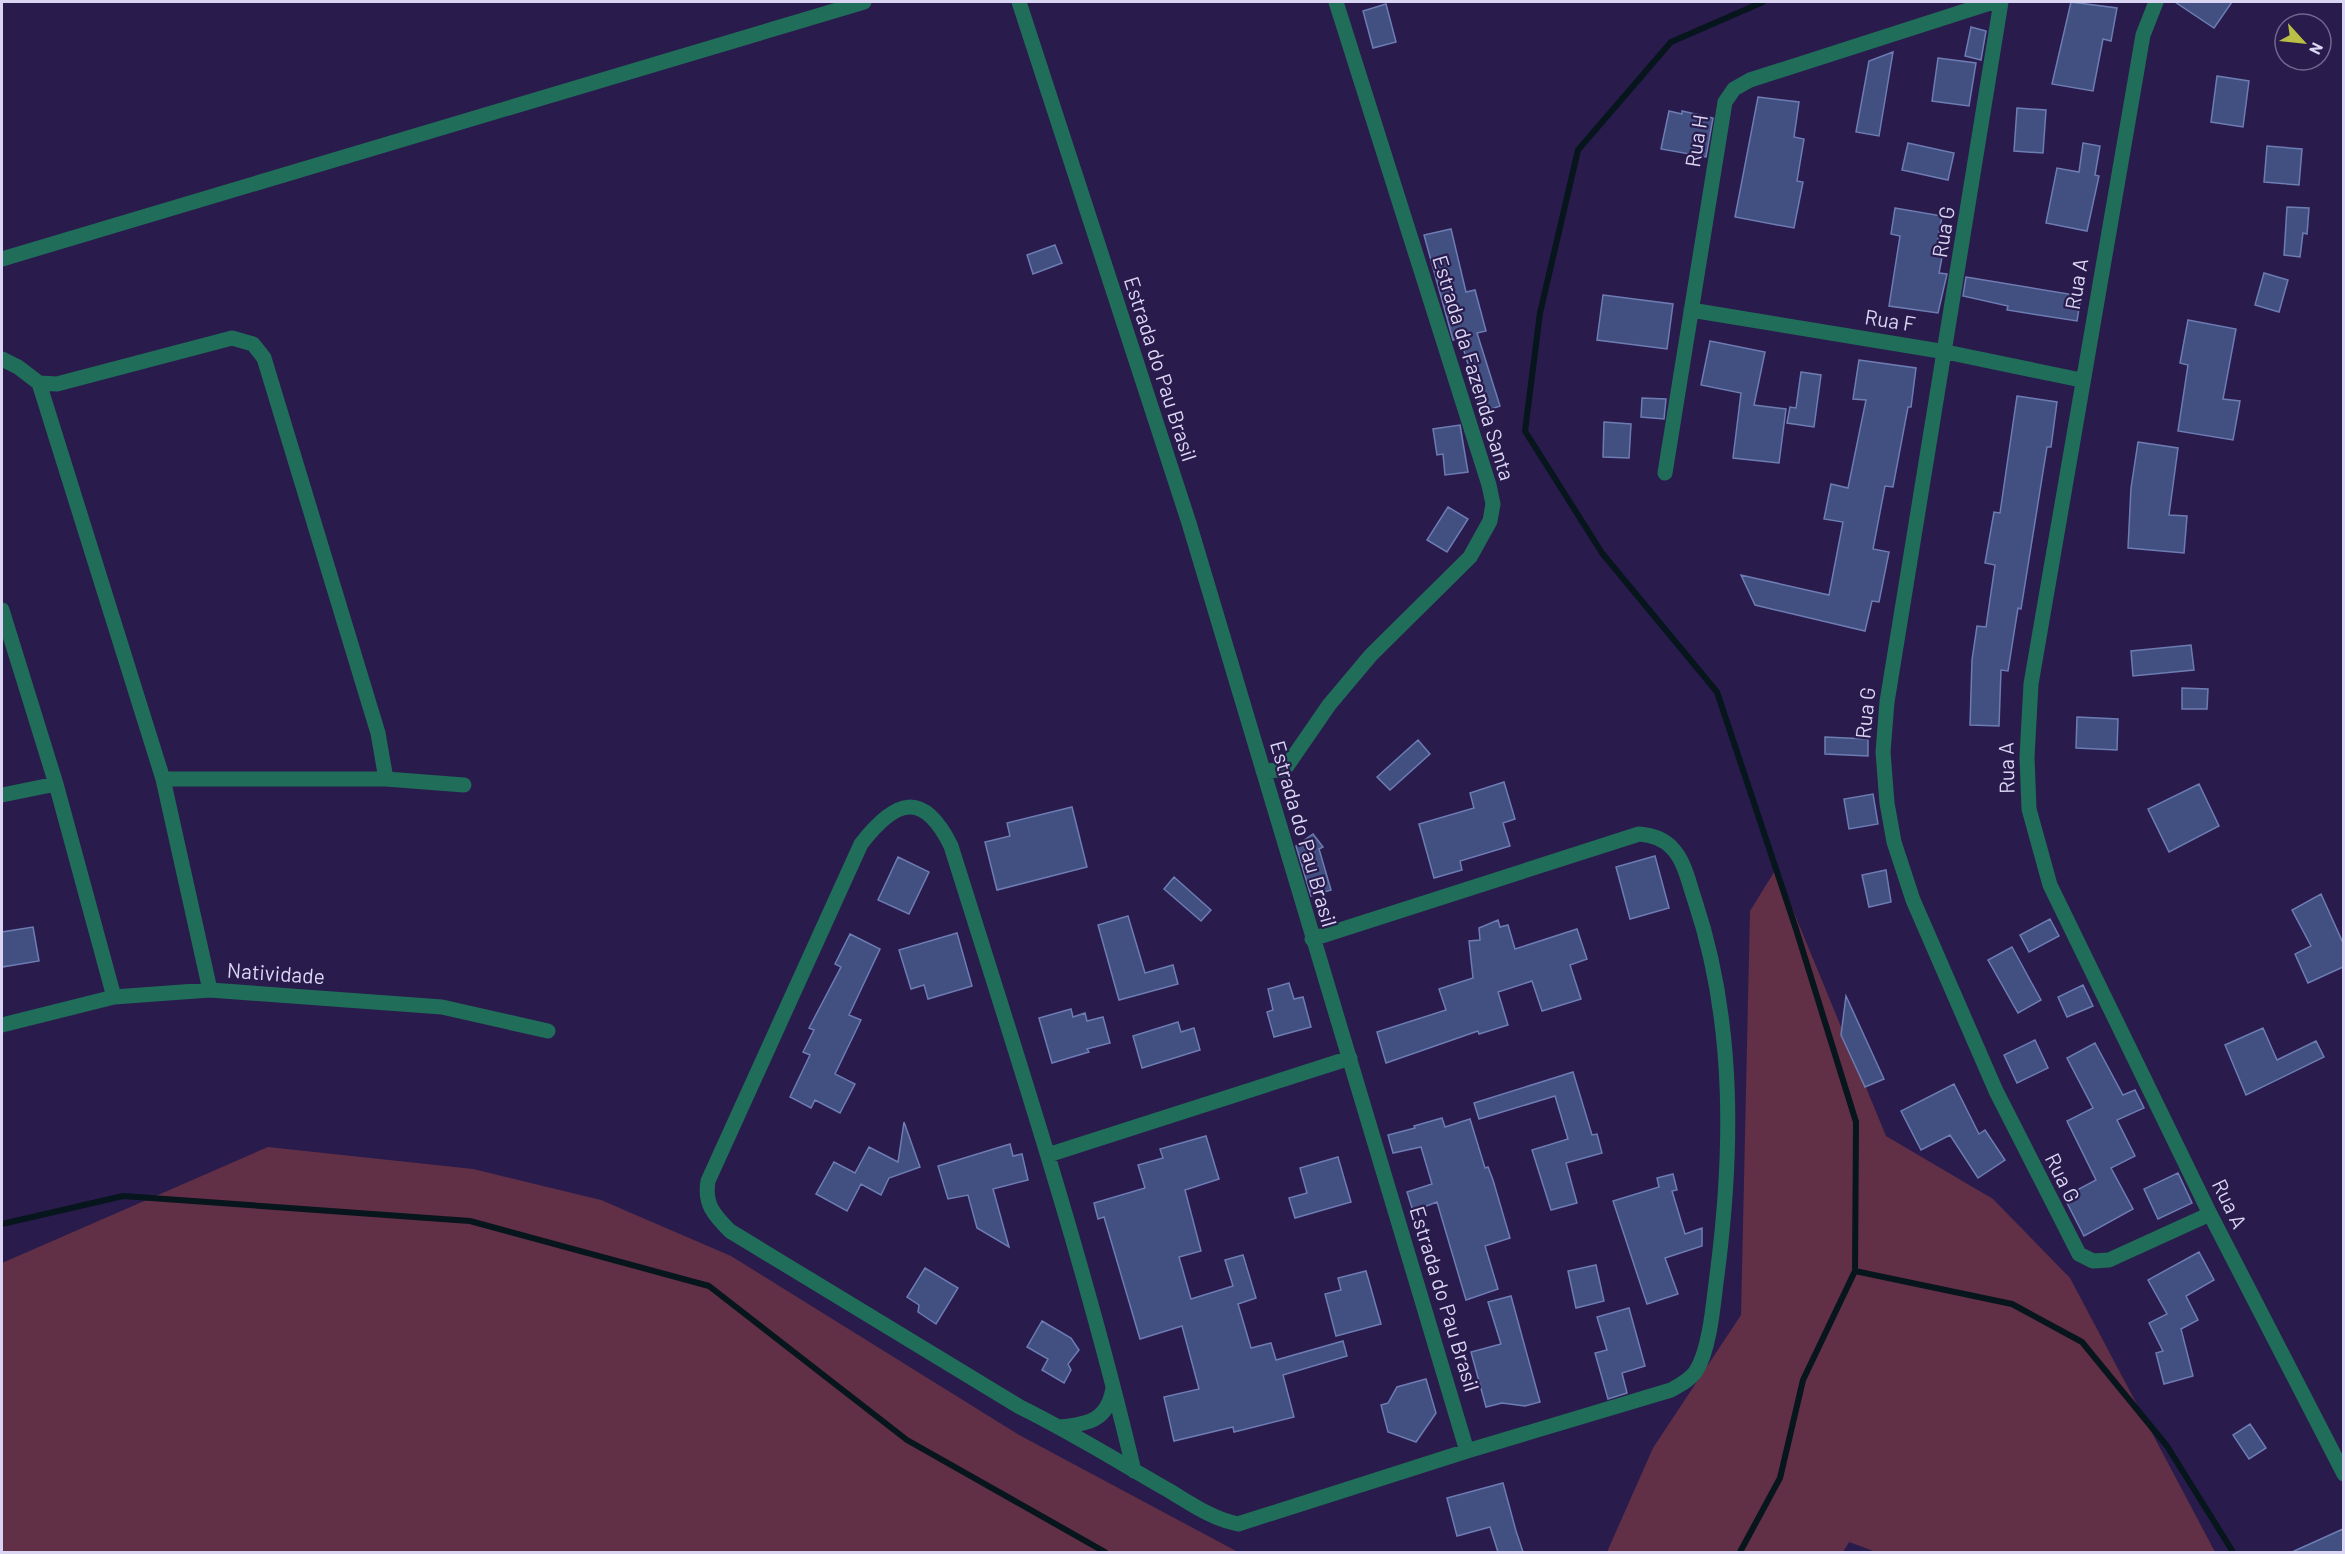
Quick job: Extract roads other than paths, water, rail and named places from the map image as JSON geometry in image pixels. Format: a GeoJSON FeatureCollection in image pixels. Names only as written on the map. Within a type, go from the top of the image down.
{"type":"FeatureCollection","features":[{"type":"Feature","properties":{"kind":"street"},"geometry":{"type":"LineString","coordinates":[[2,259],[864,2]]}},
{"type":"Feature","properties":{"kind":"street","name":"Estrada do Pau Brasil"},"geometry":{"type":"LineString","coordinates":[[1019,2],[1185,512],[1467,1450]]}},
{"type":"Feature","properties":{"kind":"street","name":"Estrada da Fazenda Santa"},"geometry":{"type":"LineString","coordinates":[[1263,771],[1282,770],[1287,766],[1329,705],[1371,655],[1470,557],[1484,535],[1493,504],[1486,474],[1336,2]]}},
{"type":"Feature","properties":{"kind":"street","name":"Rua H"},"geometry":{"type":"LineString","coordinates":[[1665,473],[1720,125],[1725,102],[1734,89],[1750,80],[1994,2]]}},
{"type":"Feature","properties":{"kind":"street","name":"Rua G"},"geometry":{"type":"LineString","coordinates":[[2001,2],[1946,352],[1887,702],[1884,752],[1887,803],[1894,842],[1913,900],[1996,1091],[2079,1254],[2093,1261],[2109,1260],[2210,1214]]}},
{"type":"Feature","properties":{"kind":"street","name":"Rua A"},"geometry":{"type":"LineString","coordinates":[[2156,2],[2143,35],[2081,380],[2031,684],[2027,757],[2029,809],[2050,885],[2210,1214],[2343,1474]]}},
{"type":"Feature","properties":{"kind":"street","name":"Rua F"},"geometry":{"type":"LineString","coordinates":[[1691,310],[1946,352],[2081,380]]}},
{"type":"Feature","properties":{"kind":"street"},"geometry":{"type":"LineString","coordinates":[[2,358],[39,383],[57,384],[232,338],[243,339],[253,344],[264,358],[378,733],[386,779]]}},
{"type":"Feature","properties":{"kind":"street"},"geometry":{"type":"LineString","coordinates":[[39,383],[163,778],[210,990]]}},
{"type":"Feature","properties":{"kind":"street"},"geometry":{"type":"LineString","coordinates":[[2,610],[56,784],[114,997]]}},
{"type":"Feature","properties":{"kind":"street"},"geometry":{"type":"LineString","coordinates":[[163,778],[386,779],[464,784]]}},
{"type":"Feature","properties":{"kind":"street"},"geometry":{"type":"LineString","coordinates":[[2,795],[56,784]]}},
{"type":"Feature","properties":{"kind":"street"},"geometry":{"type":"LineString","coordinates":[[1134,1471],[1114,1385],[1047,1155],[951,846],[936,818],[909,807],[894,811],[883,818],[861,844],[708,1181],[706,1195],[708,1206],[730,1231],[1020,1407],[1060,1427],[1134,1471],[1225,1521],[1238,1524],[1467,1450],[1671,1390],[1695,1372],[1703,1356],[1714,1302],[1726,1207],[1728,1131],[1725,1055],[1716,981],[1705,931],[1686,873],[1673,849],[1657,837],[1639,834],[1312,939]]}},
{"type":"Feature","properties":{"kind":"street","name":"Natividade"},"geometry":{"type":"LineString","coordinates":[[2,1025],[114,997],[210,990],[442,1007],[548,1031]]}},
{"type":"Feature","properties":{"kind":"street"},"geometry":{"type":"LineString","coordinates":[[1047,1155],[1350,1058]]}},
{"type":"Feature","properties":{"kind":"street"},"geometry":{"type":"LineString","coordinates":[[1060,1427],[1081,1425],[1098,1418],[1111,1403],[1114,1385]]}},
{"type":"Feature","properties":{"kind":"waterway"},"geometry":{"type":"LineString","coordinates":[[1740,1552],[1780,1478],[1803,1380],[1855,1271],[1856,1122],[1796,929],[1717,692],[1602,553],[1525,431],[1540,313],[1578,150],[1671,42],[1763,2]]}},
{"type":"Feature","properties":{"kind":"waterway"},"geometry":{"type":"LineString","coordinates":[[2,1224],[123,1196],[470,1221],[709,1286],[907,1440],[1105,1552]]}},
{"type":"Feature","properties":{"kind":"waterway"},"geometry":{"type":"LineString","coordinates":[[1855,1271],[2012,1304],[2082,1342],[2167,1446],[2233,1552]]}}]}
